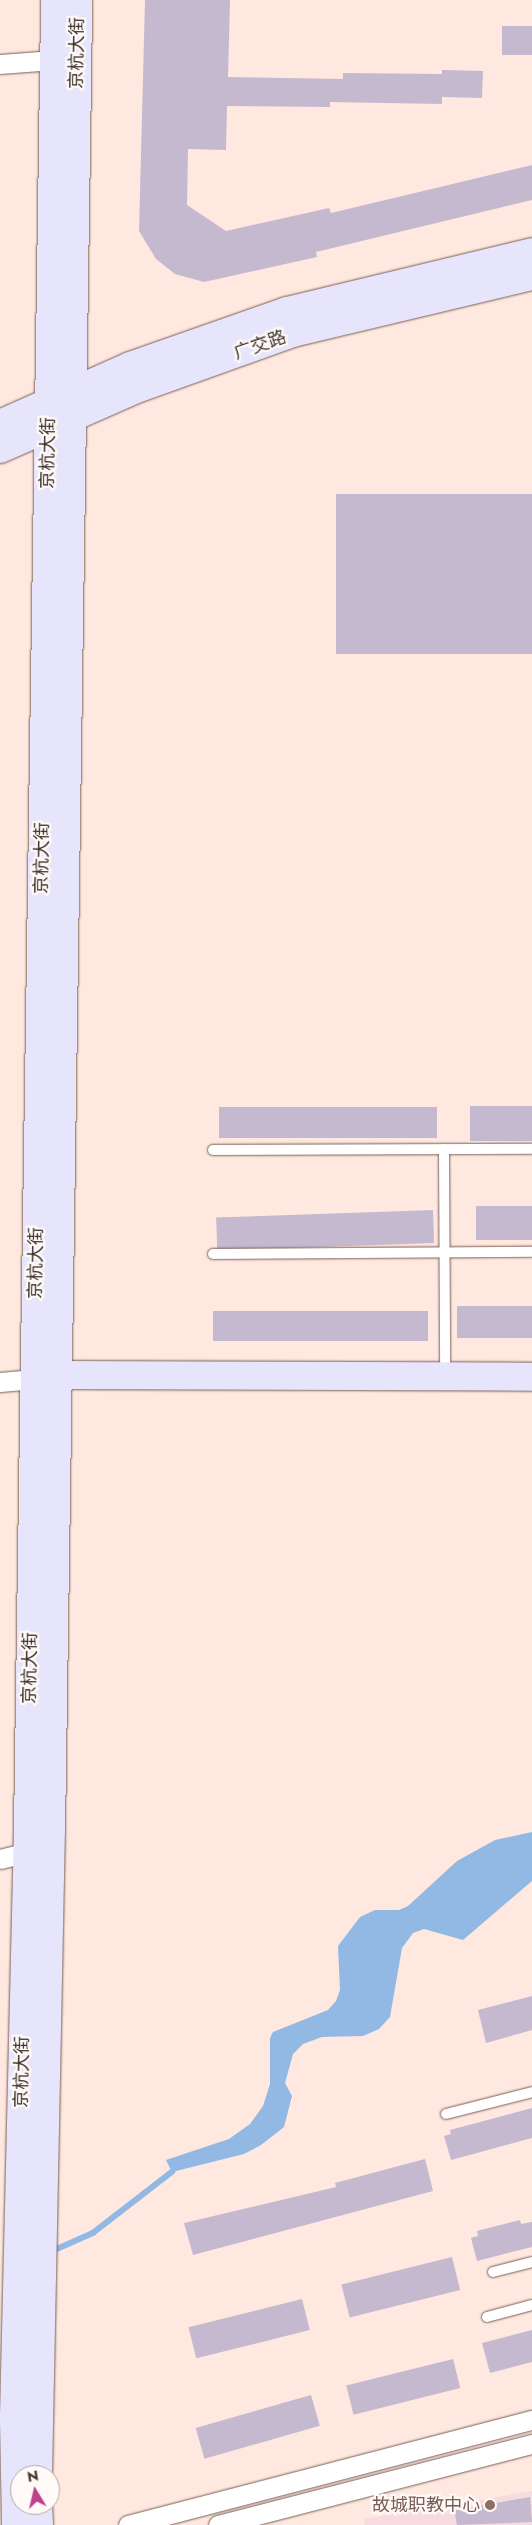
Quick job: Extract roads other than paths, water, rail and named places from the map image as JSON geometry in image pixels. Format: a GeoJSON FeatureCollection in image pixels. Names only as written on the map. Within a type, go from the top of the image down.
{"type":"FeatureCollection","features":[{"type":"Feature","properties":{"kind":"main road","name":"京杭大街"},"geometry":{"type":"LineString","coordinates":[[55,0],[54,60],[60,410]]}},
{"type":"Feature","properties":{"kind":"main road","name":"京杭大街"},"geometry":{"type":"LineString","coordinates":[[38,2465],[46,1377],[60,410],[78,0]]}},
{"type":"Feature","properties":{"kind":"main road","name":"广交路"},"geometry":{"type":"LineString","coordinates":[[0,449],[130,366],[287,311],[532,252]]}},
{"type":"Feature","properties":{"kind":"main road","name":"广交路"},"geometry":{"type":"LineString","coordinates":[[0,424],[139,388],[293,333],[532,276]]}},
{"type":"Feature","properties":{"kind":"main road","name":"京杭大街"},"geometry":{"type":"LineString","coordinates":[[16,2525],[14,2416],[28,1852],[46,1377]]}},
{"type":"Feature","properties":{"kind":"main road"},"geometry":{"type":"LineString","coordinates":[[46,1377],[532,1377]]}},
{"type":"Feature","properties":{"kind":"street"},"geometry":{"type":"LineString","coordinates":[[0,64],[54,60]]}},
{"type":"Feature","properties":{"kind":"street"},"geometry":{"type":"LineString","coordinates":[[0,1382],[46,1377]]}},
{"type":"Feature","properties":{"kind":"street"},"geometry":{"type":"LineString","coordinates":[[0,1859],[28,1852]]}},
{"type":"Feature","properties":{"kind":"street"},"geometry":{"type":"LineString","coordinates":[[128,2525],[532,2420]]}},
{"type":"Feature","properties":{"kind":"street"},"geometry":{"type":"LineString","coordinates":[[218,2525],[532,2444]]}},
{"type":"Feature","properties":{"kind":"lane"},"geometry":{"type":"LineString","coordinates":[[444,1149],[445,1377]]}},
{"type":"Feature","properties":{"kind":"lane"},"geometry":{"type":"LineString","coordinates":[[213,1150],[532,1149]]}},
{"type":"Feature","properties":{"kind":"lane"},"geometry":{"type":"LineString","coordinates":[[213,1254],[532,1252]]}},
{"type":"Feature","properties":{"kind":"lane"},"geometry":{"type":"LineString","coordinates":[[446,2114],[532,2092]]}},
{"type":"Feature","properties":{"kind":"lane"},"geometry":{"type":"LineString","coordinates":[[493,2272],[532,2262]]}},
{"type":"Feature","properties":{"kind":"lane"},"geometry":{"type":"LineString","coordinates":[[486,2318],[532,2306]]}},
{"type":"Feature","properties":{"kind":"water"},"geometry":{"type":"Polygon","coordinates":[[[532,1832],[532,1881],[463,1940],[424,1929],[413,1933],[402,1948],[390,2017],[379,2029],[363,2036],[322,2037],[303,2044],[293,2054],[285,2083],[292,2096],[284,2127],[261,2145],[244,2154],[172,2172],[166,2160],[229,2139],[250,2124],[263,2106],[270,2084],[270,2038],[273,2032],[328,2010],[336,2001],[340,1990],[338,1946],[360,1917],[375,1910],[399,1910],[408,1906],[457,1861],[495,1840],[532,1832]]]}},
{"type":"Feature","properties":{"kind":"waterway"},"geometry":{"type":"LineString","coordinates":[[50,2252],[93,2233],[172,2172]]}},
{"type":"Feature","properties":{"kind":"place","name":"故城职教中心"},"geometry":{"type":"Point","coordinates":[490,2505]}}]}
